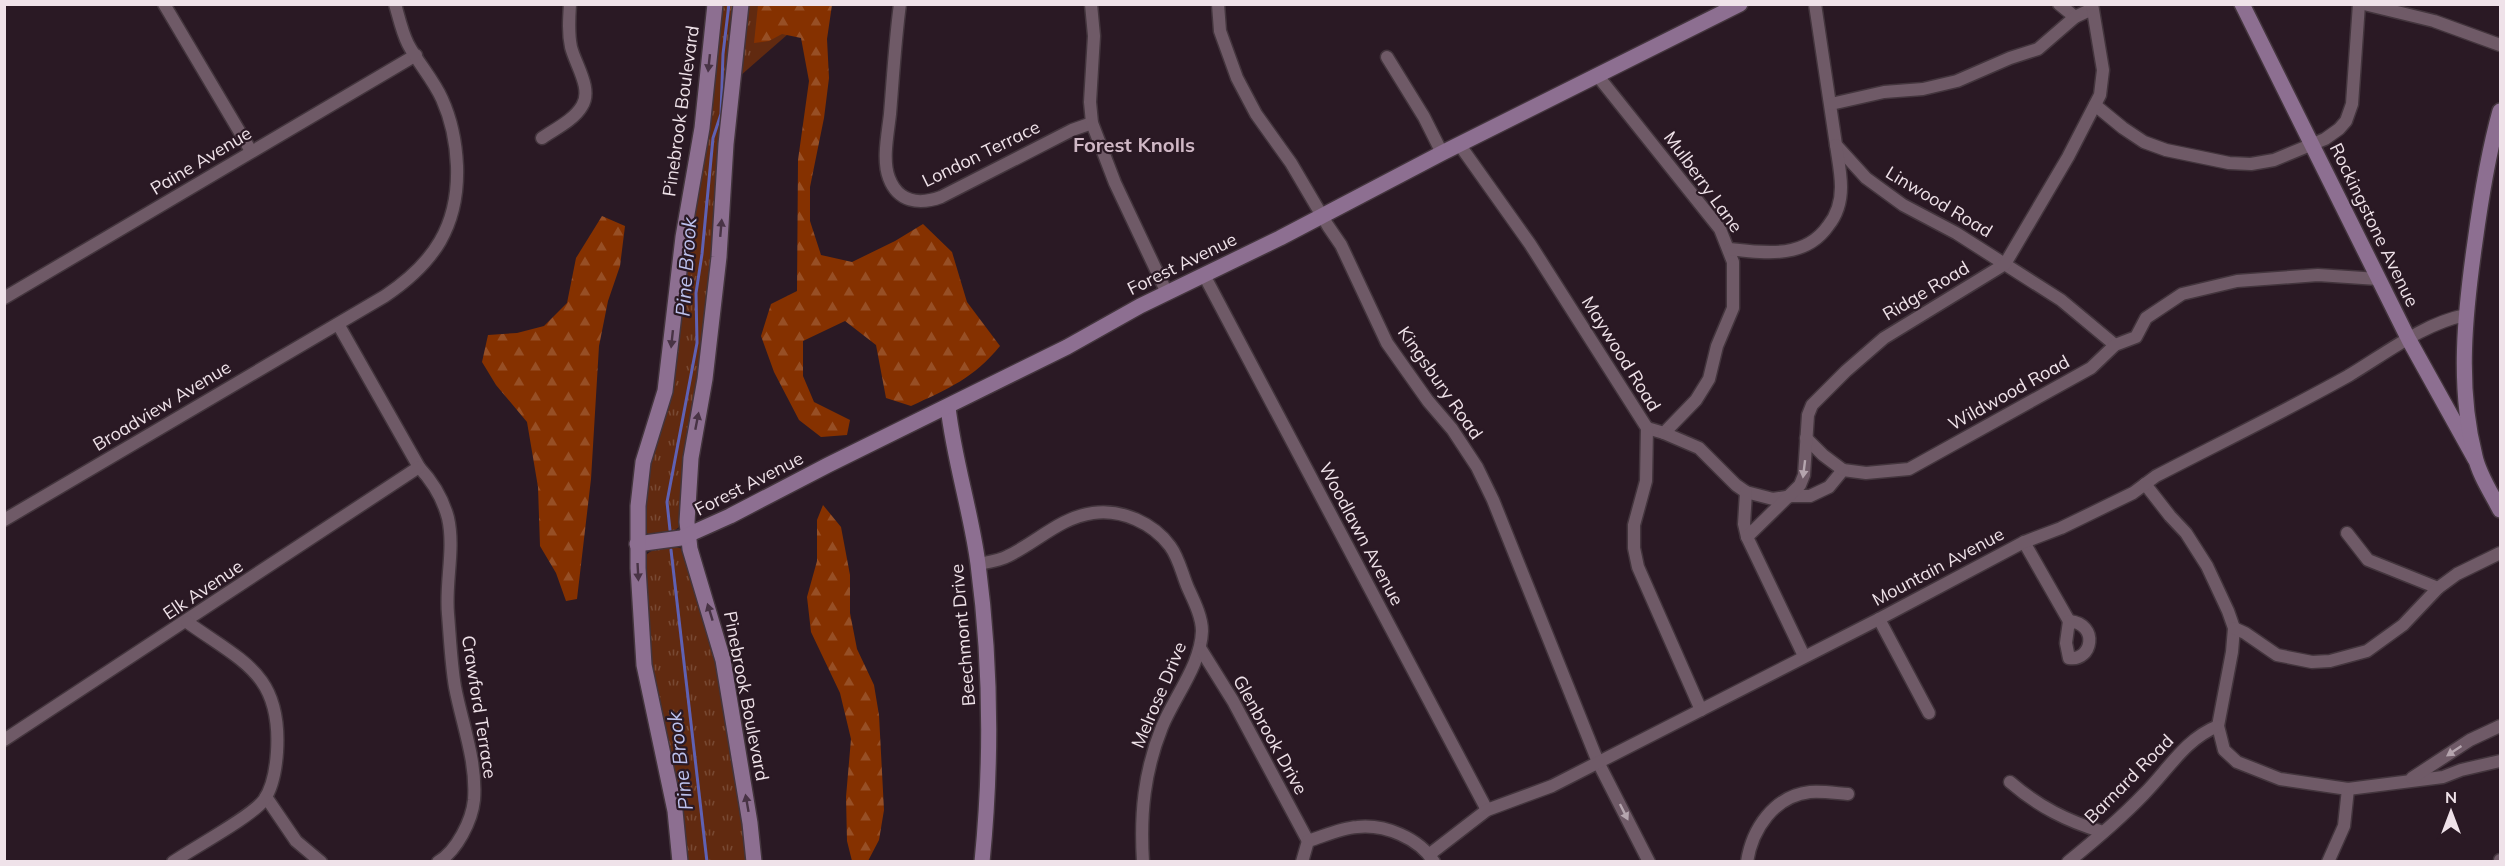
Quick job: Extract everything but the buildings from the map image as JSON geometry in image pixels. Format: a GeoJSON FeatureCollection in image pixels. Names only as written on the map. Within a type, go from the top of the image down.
{"type":"FeatureCollection","features":[{"type":"Feature","properties":{"kind":"street"},"geometry":{"type":"LineString","coordinates":[[164,4],[251,151]]}},
{"type":"Feature","properties":{"kind":"street","name":"Broadview Avenue"},"geometry":{"type":"LineString","coordinates":[[4,520],[392,291],[418,270],[438,246],[453,213],[457,173],[452,128],[441,98],[409,45],[395,4]]}},
{"type":"Feature","properties":{"kind":"street"},"geometry":{"type":"LineString","coordinates":[[542,138],[578,112],[585,98],[585,88],[571,48],[568,20],[570,4]]}},
{"type":"Feature","properties":{"kind":"street","name":"Pinebrook Boulevard"},"geometry":{"type":"LineString","coordinates":[[680,861],[675,811],[644,665],[637,544],[640,475],[666,391],[683,237],[702,128],[716,4]]}},
{"type":"Feature","properties":{"kind":"street","name":"Pinebrook Boulevard"},"geometry":{"type":"LineString","coordinates":[[741,4],[726,144],[722,228],[705,379],[689,476],[688,536],[723,660],[750,823],[754,861]]}},
{"type":"Feature","properties":{"kind":"street","name":"London Terrace"},"geometry":{"type":"LineString","coordinates":[[900,4],[886,148],[888,176],[895,191],[908,201],[928,202],[1072,130],[1092,123]]}},
{"type":"Feature","properties":{"kind":"street"},"geometry":{"type":"LineString","coordinates":[[1091,4],[1094,36],[1090,102],[1092,123],[1115,183],[1167,293]]}},
{"type":"Feature","properties":{"kind":"street","name":"Kingsbury Road"},"geometry":{"type":"LineString","coordinates":[[1218,4],[1220,31],[1237,78],[1256,114],[1292,163],[1321,216],[1341,245],[1387,343],[1428,401],[1452,429],[1477,467],[1493,500],[1598,762],[1649,861]]}},
{"type":"Feature","properties":{"kind":"street","name":"Forest Avenue"},"geometry":{"type":"LineString","coordinates":[[637,544],[688,536],[948,407],[1442,153],[1740,4]]}},
{"type":"Feature","properties":{"kind":"street"},"geometry":{"type":"LineString","coordinates":[[1730,249],[1761,252],[1792,251],[1823,234],[1839,207],[1841,187],[1815,4]]}},
{"type":"Feature","properties":{"kind":"street"},"geometry":{"type":"LineString","coordinates":[[2059,4],[2075,17]]}},
{"type":"Feature","properties":{"kind":"street","name":"Rockingstone Avenue"},"geometry":{"type":"LineString","coordinates":[[2242,4],[2409,340],[2475,459]]}},
{"type":"Feature","properties":{"kind":"street"},"geometry":{"type":"LineString","coordinates":[[2095,105],[2144,142],[2199,158],[2252,164],[2274,160],[2312,144],[2339,129],[2346,120],[2352,104],[2359,4]]}},
{"type":"Feature","properties":{"kind":"street"},"geometry":{"type":"LineString","coordinates":[[2364,4],[2434,21],[2500,45]]}},
{"type":"Feature","properties":{"kind":"street"},"geometry":{"type":"LineString","coordinates":[[1831,104],[1884,92],[1923,89],[1958,81],[2010,58],[2038,49],[2075,17],[2092,7]]}},
{"type":"Feature","properties":{"kind":"street","name":"Ridge Road"},"geometry":{"type":"LineString","coordinates":[[1792,496],[1804,475],[1808,415],[1812,405],[1884,338],[2006,264],[2100,95],[2103,70],[2092,7]]}},
{"type":"Feature","properties":{"kind":"street","name":"Paine Avenue"},"geometry":{"type":"LineString","coordinates":[[4,298],[416,56]]}},
{"type":"Feature","properties":{"kind":"street"},"geometry":{"type":"LineString","coordinates":[[1387,57],[1424,117],[1442,153]]}},
{"type":"Feature","properties":{"kind":"street","name":"Mulberry Lane"},"geometry":{"type":"LineString","coordinates":[[1597,75],[1720,229],[1730,249],[1734,281],[1733,308],[1718,346],[1709,379],[1696,400],[1664,433]]}},
{"type":"Feature","properties":{"kind":"street"},"geometry":{"type":"LineString","coordinates":[[2500,111],[2480,206],[2466,315],[2464,361],[2466,412],[2475,459],[2500,510]]}},
{"type":"Feature","properties":{"kind":"street","name":"Maywood Road"},"geometry":{"type":"LineString","coordinates":[[1460,144],[1530,244],[1647,429],[1646,481],[1634,525],[1634,548],[1638,567],[1701,710]]}},
{"type":"Feature","properties":{"kind":"street","name":"Linwood Road"},"geometry":{"type":"LineString","coordinates":[[1836,145],[1866,178],[1885,194],[1956,233],[2061,300],[2115,345]]}},
{"type":"Feature","properties":{"kind":"street","name":"Woodlawn Avenue"},"geometry":{"type":"LineString","coordinates":[[1204,275],[1487,810]]}},
{"type":"Feature","properties":{"kind":"street","name":"Wildwood Road"},"geometry":{"type":"LineString","coordinates":[[1843,470],[1866,473],[1909,469],[2091,368],[2115,345],[2136,337],[2146,318],[2182,294],[2237,281],[2319,275],[2378,279]]}},
{"type":"Feature","properties":{"kind":"street","name":"Mountain Avenue"},"geometry":{"type":"LineString","coordinates":[[1432,858],[1487,810],[1552,786],[1879,619],[2024,542],[2061,528],[2133,493],[2156,476],[2346,377],[2409,340],[2447,321],[2466,315]]}},
{"type":"Feature","properties":{"kind":"street","name":"Crawford Terrace"},"geometry":{"type":"LineString","coordinates":[[338,324],[419,467],[436,488],[448,521],[450,538],[447,611],[455,686],[474,773],[474,802],[467,824],[451,851],[438,861]]}},
{"type":"Feature","properties":{"kind":"street","name":"Beechmont Drive"},"geometry":{"type":"LineString","coordinates":[[948,407],[978,564],[985,643],[989,717],[987,810],[982,861]]}},
{"type":"Feature","properties":{"kind":"street"},"geometry":{"type":"LineString","coordinates":[[1647,429],[1664,433],[1699,448],[1746,492],[1773,499],[1810,496],[1835,481],[1843,470],[1806,438]]}},
{"type":"Feature","properties":{"kind":"street","name":"Elk Avenue"},"geometry":{"type":"LineString","coordinates":[[4,740],[187,622],[419,467]]}},
{"type":"Feature","properties":{"kind":"street"},"geometry":{"type":"LineString","coordinates":[[2145,484],[2169,516],[2186,533],[2207,566],[2234,628],[2232,652],[2218,726],[2224,750],[2237,762],[2258,772],[2305,784],[2348,789],[2443,777],[2500,760]]}},
{"type":"Feature","properties":{"kind":"street"},"geometry":{"type":"LineString","coordinates":[[1746,492],[1744,524],[1747,537],[1804,656]]}},
{"type":"Feature","properties":{"kind":"street"},"geometry":{"type":"LineString","coordinates":[[1747,537],[1792,496]]}},
{"type":"Feature","properties":{"kind":"street","name":"Melrose Drive"},"geometry":{"type":"LineString","coordinates":[[978,564],[1009,556],[1067,521],[1082,515],[1108,512],[1127,516],[1153,529],[1170,546],[1196,605],[1202,629],[1200,648],[1162,727],[1145,781],[1141,829],[1143,861]]}},
{"type":"Feature","properties":{"kind":"street"},"geometry":{"type":"LineString","coordinates":[[2347,533],[2368,560],[2438,588]]}},
{"type":"Feature","properties":{"kind":"street"},"geometry":{"type":"LineString","coordinates":[[2024,542],[2069,621]]}},
{"type":"Feature","properties":{"kind":"street"},"geometry":{"type":"LineString","coordinates":[[2234,628],[2277,655],[2312,662],[2330,661],[2367,651],[2403,625],[2438,588],[2457,574],[2500,553]]}},
{"type":"Feature","properties":{"kind":"street"},"geometry":{"type":"LineString","coordinates":[[1879,619],[1929,713]]}},
{"type":"Feature","properties":{"kind":"street"},"geometry":{"type":"LineString","coordinates":[[172,861],[253,810],[266,797],[272,784],[278,729],[271,696],[260,675],[187,622]]}},
{"type":"Feature","properties":{"kind":"street","name":"Glenbrook Drive"},"geometry":{"type":"LineString","coordinates":[[1200,648],[1233,701],[1308,841]]}},
{"type":"Feature","properties":{"kind":"street","name":"Barnard Road"},"geometry":{"type":"LineString","coordinates":[[2068,861],[2144,794],[2193,740],[2204,731],[2218,726]]}},
{"type":"Feature","properties":{"kind":"street"},"geometry":{"type":"LineString","coordinates":[[2408,780],[2470,740],[2500,726]]}},
{"type":"Feature","properties":{"kind":"street"},"geometry":{"type":"LineString","coordinates":[[2010,782],[2042,807],[2060,817],[2103,832]]}},
{"type":"Feature","properties":{"kind":"street"},"geometry":{"type":"LineString","coordinates":[[2328,861],[2344,826],[2348,789]]}},
{"type":"Feature","properties":{"kind":"street"},"geometry":{"type":"LineString","coordinates":[[1747,861],[1756,831],[1763,819],[1784,801],[1810,792],[1848,794]]}},
{"type":"Feature","properties":{"kind":"street"},"geometry":{"type":"LineString","coordinates":[[266,797],[296,841],[321,861]]}},
{"type":"Feature","properties":{"kind":"street"},"geometry":{"type":"LineString","coordinates":[[1302,861],[1308,841],[1357,827],[1382,828],[1400,834],[1432,858]]}},
{"type":"Feature","properties":{"kind":"green space"},"geometry":{"type":"Polygon","coordinates":[[[721,5],[737,5],[720,200],[682,523],[670,533],[655,536],[645,532],[645,472],[693,204],[721,5]]]}},
{"type":"Feature","properties":{"kind":"green space"},"geometry":{"type":"Polygon","coordinates":[[[748,5],[810,5],[803,21],[740,76],[748,5]]]}},
{"type":"Feature","properties":{"kind":"green space"},"geometry":{"type":"Polygon","coordinates":[[[758,5],[832,5],[827,39],[829,78],[824,118],[810,187],[810,221],[821,255],[852,262],[923,224],[952,252],[967,302],[1000,346],[970,375],[911,406],[886,398],[876,345],[845,321],[803,341],[803,376],[814,402],[850,420],[847,435],[821,437],[799,420],[774,372],[761,336],[771,304],[797,291],[798,160],[809,81],[801,38],[782,34],[769,41],[754,43],[758,5]]]}},
{"type":"Feature","properties":{"kind":"green space"},"geometry":{"type":"Polygon","coordinates":[[[602,216],[625,226],[620,266],[608,301],[599,346],[591,479],[577,599],[566,601],[556,573],[540,546],[538,487],[527,422],[496,385],[482,362],[488,335],[517,333],[544,326],[567,303],[576,258],[602,216]]]}},
{"type":"Feature","properties":{"kind":"green space"},"geometry":{"type":"Polygon","coordinates":[[[823,505],[841,527],[850,575],[850,613],[857,649],[874,685],[879,715],[884,810],[879,840],[868,861],[852,861],[847,841],[846,797],[851,739],[840,693],[811,632],[807,597],[817,561],[817,520],[823,505]]]}},
{"type":"Feature","properties":{"kind":"green space"},"geometry":{"type":"Polygon","coordinates":[[[673,546],[686,550],[711,626],[749,861],[685,861],[649,646],[643,561],[651,551],[673,546]]]}},
{"type":"Feature","properties":{"kind":"waterway","name":"Pine Brook"},"geometry":{"type":"LineString","coordinates":[[670,530],[667,502],[697,343],[696,293],[713,138],[721,114],[723,54],[729,4]]}},
{"type":"Feature","properties":{"kind":"waterway","name":"Pine Brook"},"geometry":{"type":"LineString","coordinates":[[671,550],[707,862]]}},
{"type":"Feature","properties":{"kind":"district","name":"Forest Knolls"},"geometry":{"type":"Point","coordinates":[1134,145]}}]}
